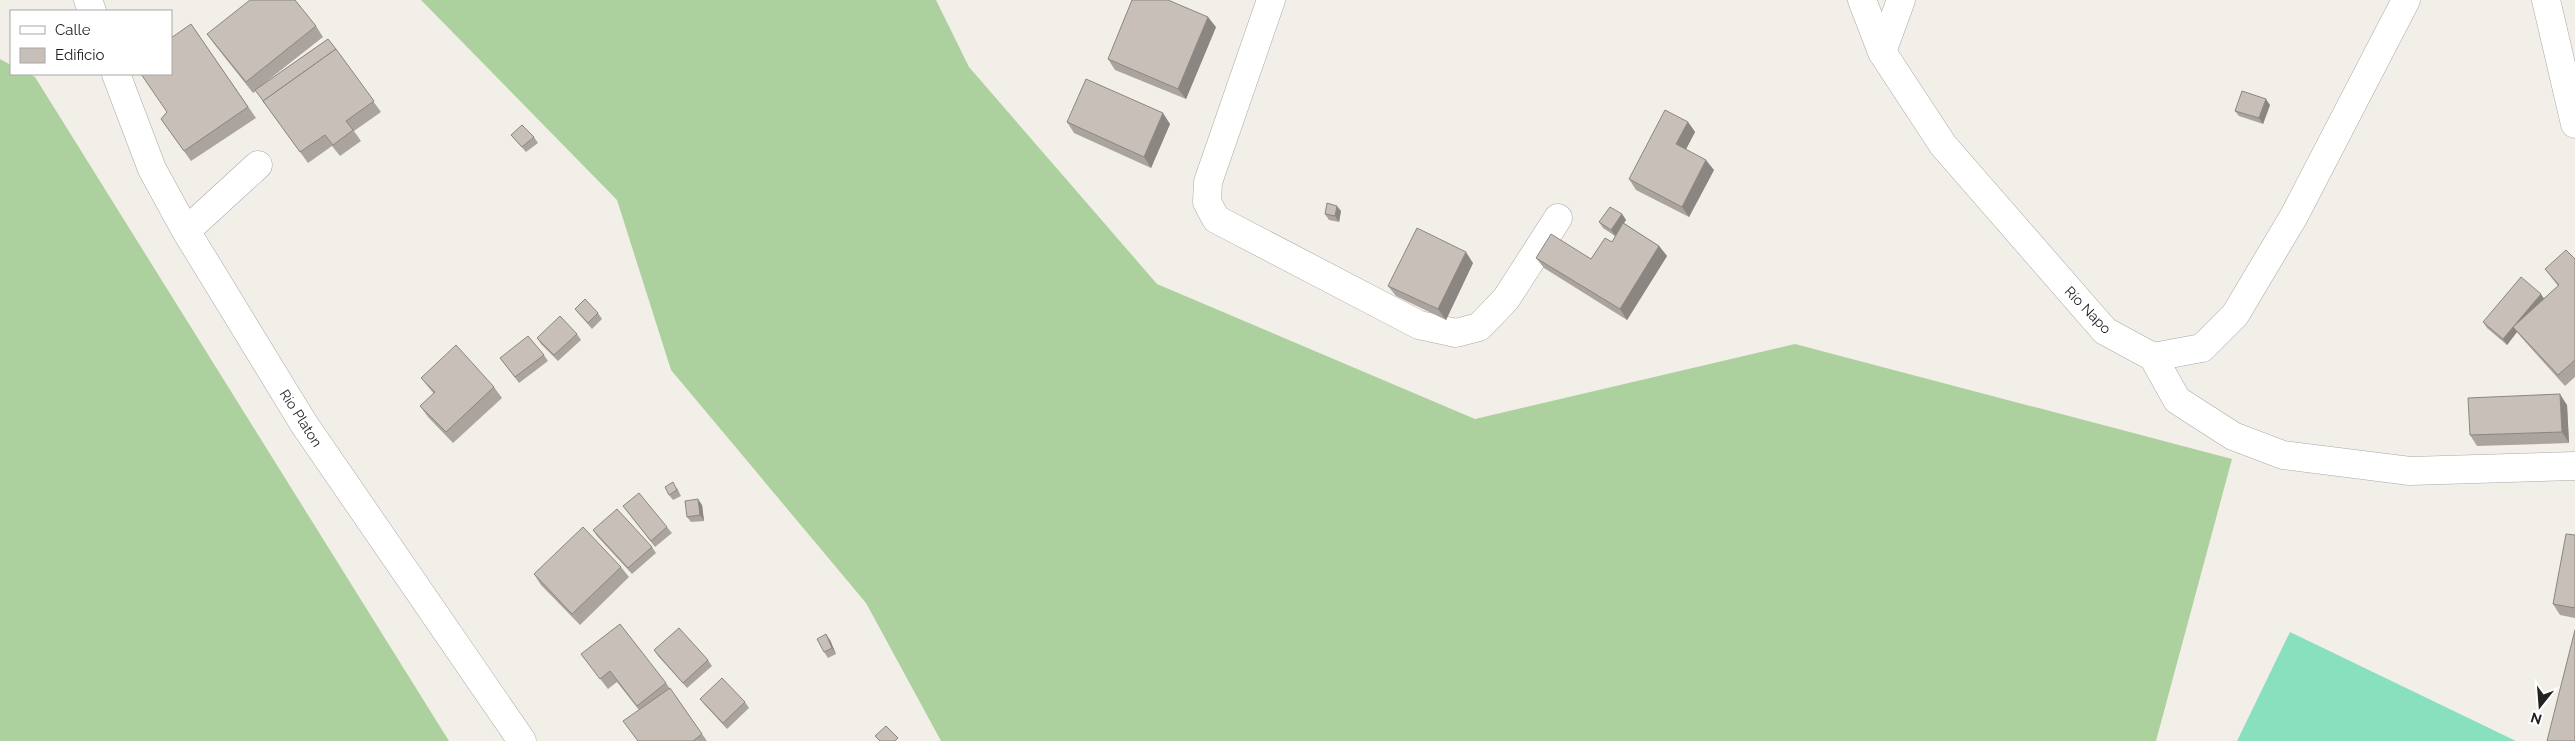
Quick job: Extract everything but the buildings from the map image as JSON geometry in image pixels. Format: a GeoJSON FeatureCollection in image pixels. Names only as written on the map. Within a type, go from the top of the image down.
{"type":"FeatureCollection","features":[{"type":"Feature","properties":{"kind":"street"},"geometry":{"type":"LineString","coordinates":[[1271,0],[1208,182],[1207,202],[1216,219],[1420,325],[1456,333],[1479,327],[1506,299],[1558,218]]}},
{"type":"Feature","properties":{"kind":"street","name":"Río Napo"},"geometry":{"type":"LineString","coordinates":[[1862,0],[1882,52],[1943,145],[2105,332],[2153,357]]}},
{"type":"Feature","properties":{"kind":"street"},"geometry":{"type":"LineString","coordinates":[[1882,52],[1901,0]]}},
{"type":"Feature","properties":{"kind":"street"},"geometry":{"type":"LineString","coordinates":[[2406,0],[2294,216],[2235,315],[2202,348],[2153,357],[2177,400],[2233,436],[2283,455],[2410,471],[2575,466]]}},
{"type":"Feature","properties":{"kind":"street"},"geometry":{"type":"LineString","coordinates":[[2546,0],[2575,124]]}},
{"type":"Feature","properties":{"kind":"street","name":"Río Platon"},"geometry":{"type":"LineString","coordinates":[[116,75],[152,169],[186,231],[304,424],[522,741]]}},
{"type":"Feature","properties":{"kind":"street"},"geometry":{"type":"LineString","coordinates":[[186,231],[258,165]]}},
{"type":"Feature","properties":{"kind":"green space"},"geometry":{"type":"Polygon","coordinates":[[[421,0],[936,0],[969,67],[1157,284],[1475,419],[1795,344],[2232,459],[2156,741],[941,741],[866,603],[671,370],[617,200],[421,0]]]}},
{"type":"Feature","properties":{"kind":"green space"},"geometry":{"type":"Polygon","coordinates":[[[0,59],[10,64],[10,75],[31,75],[35,77],[449,741],[0,741],[0,59]]]}},
{"type":"Feature","properties":{"kind":"green space"},"geometry":{"type":"Polygon","coordinates":[[[2290,632],[2516,741],[2237,741],[2290,632]]]}}]}
